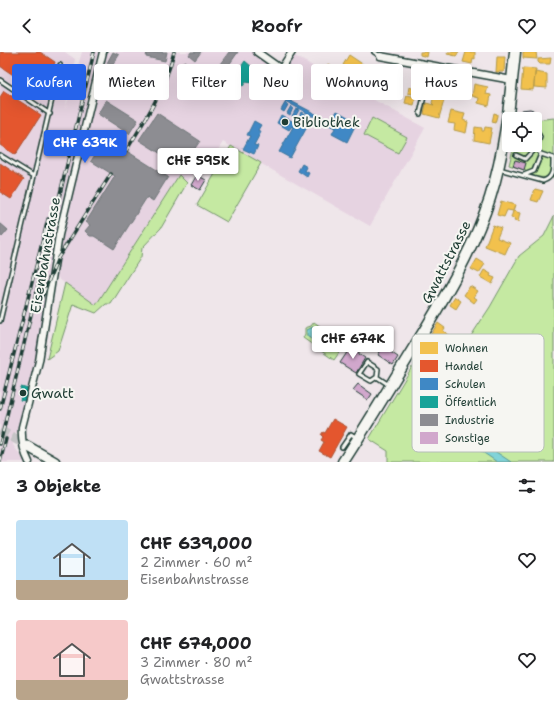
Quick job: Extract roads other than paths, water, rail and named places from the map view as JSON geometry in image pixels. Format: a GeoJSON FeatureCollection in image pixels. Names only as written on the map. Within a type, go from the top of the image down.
{"type":"FeatureCollection","features":[{"type":"Feature","properties":{"kind":"main road","name":"Gwattstrasse"},"geometry":{"type":"LineString","coordinates":[[422,334],[461,269],[483,219],[498,169],[507,123],[515,52]]}},
{"type":"Feature","properties":{"kind":"main road","name":"Gwattstrasse"},"geometry":{"type":"LineString","coordinates":[[343,462],[412,351]]}},
{"type":"Feature","properties":{"kind":"main road"},"geometry":{"type":"LineString","coordinates":[[27,446],[55,462]]}},
{"type":"Feature","properties":{"kind":"street","name":"Eisenbahnstrasse"},"geometry":{"type":"LineString","coordinates":[[29,462],[21,438],[22,427],[39,364],[59,235],[103,52]]}},
{"type":"Feature","properties":{"kind":"street"},"geometry":{"type":"LineString","coordinates":[[257,52],[273,64]]}},
{"type":"Feature","properties":{"kind":"street"},"geometry":{"type":"LineString","coordinates":[[284,64],[292,52]]}},
{"type":"Feature","properties":{"kind":"street"},"geometry":{"type":"LineString","coordinates":[[380,56],[425,64]]}},
{"type":"Feature","properties":{"kind":"street"},"geometry":{"type":"LineString","coordinates":[[472,73],[512,80]]}},
{"type":"Feature","properties":{"kind":"lane"},"geometry":{"type":"LineString","coordinates":[[374,52],[380,56]]}},
{"type":"Feature","properties":{"kind":"lane"},"geometry":{"type":"LineString","coordinates":[[0,80],[50,114]]}},
{"type":"Feature","properties":{"kind":"lane"},"geometry":{"type":"LineString","coordinates":[[0,321],[53,100]]}},
{"type":"Feature","properties":{"kind":"lane"},"geometry":{"type":"LineString","coordinates":[[420,114],[423,100]]}},
{"type":"Feature","properties":{"kind":"lane"},"geometry":{"type":"LineString","coordinates":[[516,155],[525,159],[531,152]]}},
{"type":"Feature","properties":{"kind":"lane"},"geometry":{"type":"LineString","coordinates":[[498,169],[538,180],[548,180],[553,173],[554,158],[538,152]]}},
{"type":"Feature","properties":{"kind":"lane"},"geometry":{"type":"LineString","coordinates":[[0,154],[34,176]]}},
{"type":"Feature","properties":{"kind":"lane"},"geometry":{"type":"LineString","coordinates":[[522,175],[534,171],[541,154]]}},
{"type":"Feature","properties":{"kind":"lane"},"geometry":{"type":"LineString","coordinates":[[367,362],[378,369],[377,377],[371,381],[359,374],[367,362]]}},
{"type":"Feature","properties":{"kind":"lane"},"geometry":{"type":"LineString","coordinates":[[377,377],[391,386]]}},
{"type":"Feature","properties":{"kind":"lane"},"geometry":{"type":"LineString","coordinates":[[342,447],[350,434],[358,439]]}},
{"type":"Feature","properties":{"kind":"water"},"geometry":{"type":"Polygon","coordinates":[[[313,327],[324,335],[323,341],[318,344],[307,336],[307,330],[313,327]]]}},
{"type":"Feature","properties":{"kind":"water"},"geometry":{"type":"Polygon","coordinates":[[[482,452],[496,452],[511,462],[497,462],[482,452]]]}},
{"type":"Feature","properties":{"kind":"tunnel"},"geometry":{"type":"LineString","coordinates":[[0,430],[27,446]]}},
{"type":"Feature","properties":{"kind":"railway"},"geometry":{"type":"LineString","coordinates":[[0,444],[94,52]]}},
{"type":"Feature","properties":{"kind":"railway"},"geometry":{"type":"LineString","coordinates":[[126,151],[148,115],[166,79],[174,52]]}},
{"type":"Feature","properties":{"kind":"railway"},"geometry":{"type":"LineString","coordinates":[[39,304],[58,258],[111,174]]}},
{"type":"Feature","properties":{"kind":"railway"},"geometry":{"type":"LineString","coordinates":[[0,409],[48,219]]}},
{"type":"Feature","properties":{"kind":"railway"},"geometry":{"type":"LineString","coordinates":[[0,462],[6,439]]}},
{"type":"Feature","properties":{"kind":"place","name":"Bibliothek"},"geometry":{"type":"Point","coordinates":[285,122]}},
{"type":"Feature","properties":{"kind":"place","name":"Gwatt"},"geometry":{"type":"Point","coordinates":[23,393]}}]}
